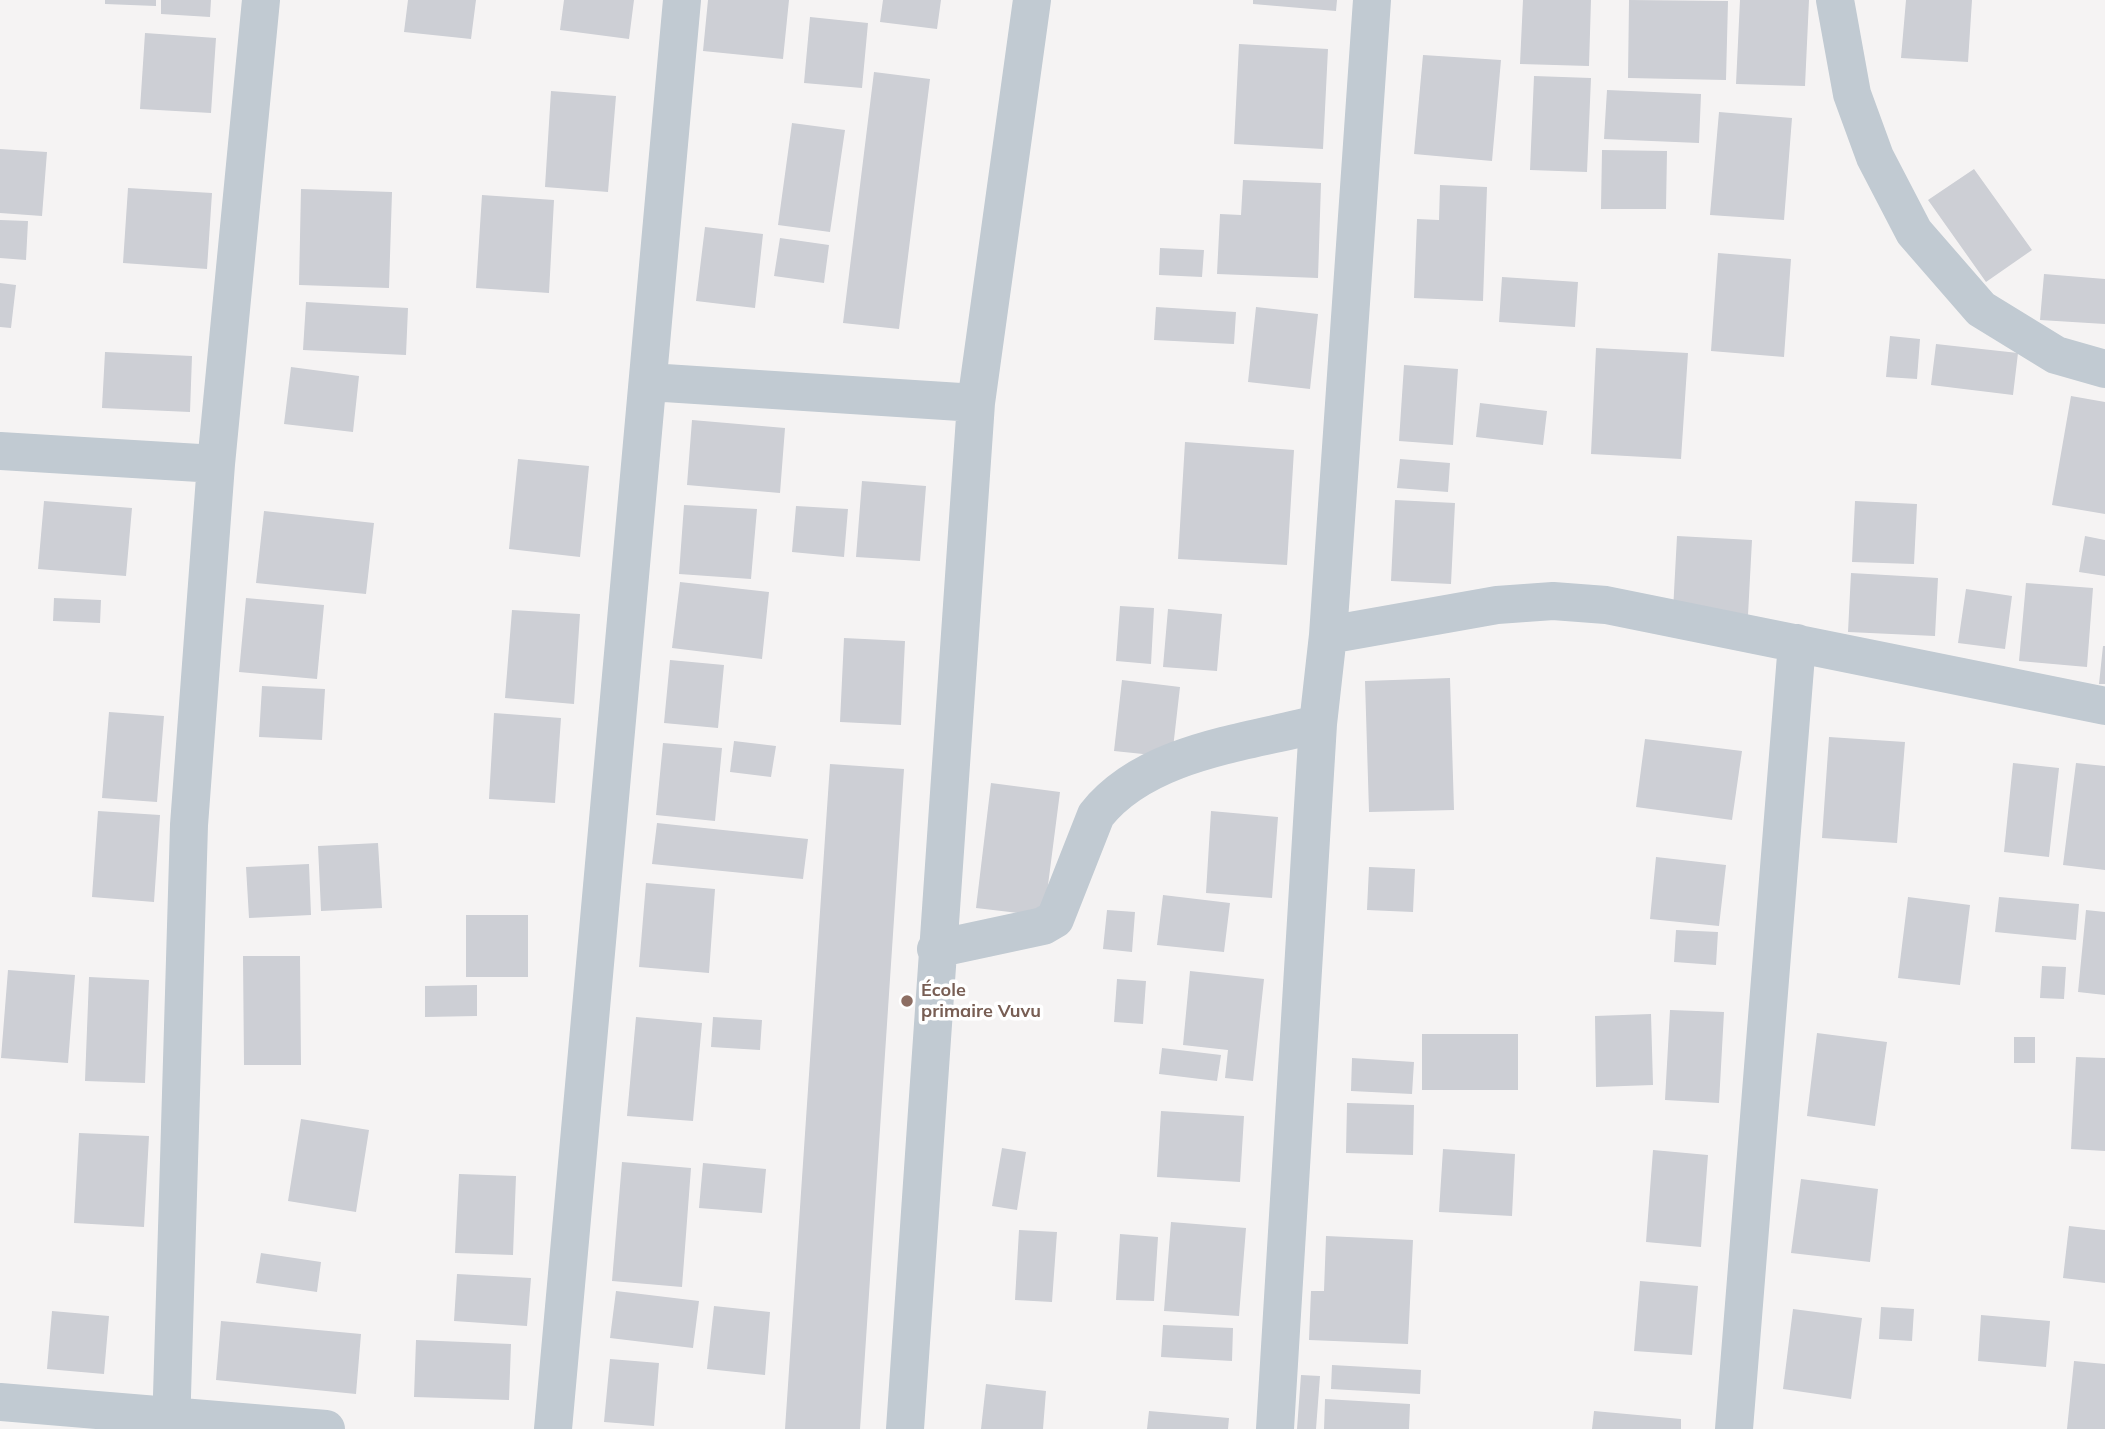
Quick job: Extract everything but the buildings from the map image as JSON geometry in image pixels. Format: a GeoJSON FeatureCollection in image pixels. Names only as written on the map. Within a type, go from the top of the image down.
{"type":"FeatureCollection","features":[{"type":"Feature","properties":{"kind":"street"},"geometry":{"type":"LineString","coordinates":[[172,1423],[189,825],[216,464],[261,0]]}},
{"type":"Feature","properties":{"kind":"street"},"geometry":{"type":"LineString","coordinates":[[553,1429],[682,0]]}},
{"type":"Feature","properties":{"kind":"street"},"geometry":{"type":"LineString","coordinates":[[905,1429],[936,949],[976,404],[1032,0]]}},
{"type":"Feature","properties":{"kind":"street"},"geometry":{"type":"LineString","coordinates":[[1275,1429],[1318,724],[1328,635],[1372,0]]}},
{"type":"Feature","properties":{"kind":"street"},"geometry":{"type":"LineString","coordinates":[[1835,0],[1852,94],[1875,157],[1914,232],[1982,309],[2056,355],[2105,369]]}},
{"type":"Feature","properties":{"kind":"street"},"geometry":{"type":"LineString","coordinates":[[649,382],[976,404]]}},
{"type":"Feature","properties":{"kind":"street"},"geometry":{"type":"LineString","coordinates":[[0,451],[216,464]]}},
{"type":"Feature","properties":{"kind":"street"},"geometry":{"type":"LineString","coordinates":[[1328,635],[1497,605],[1553,601],[1606,605],[2105,706]]}},
{"type":"Feature","properties":{"kind":"street"},"geometry":{"type":"LineString","coordinates":[[1734,1429],[1797,643]]}},
{"type":"Feature","properties":{"kind":"street"},"geometry":{"type":"LineString","coordinates":[[936,949],[1042,926],[1055,919],[1096,815],[1107,800],[1154,772],[1182,758],[1318,724]]}},
{"type":"Feature","properties":{"kind":"street"},"geometry":{"type":"LineString","coordinates":[[0,1402],[172,1423],[326,1429]]}},
{"type":"Feature","properties":{"kind":"place","name":"École primaire Vuvu"},"geometry":{"type":"Point","coordinates":[907,1001]}}]}
